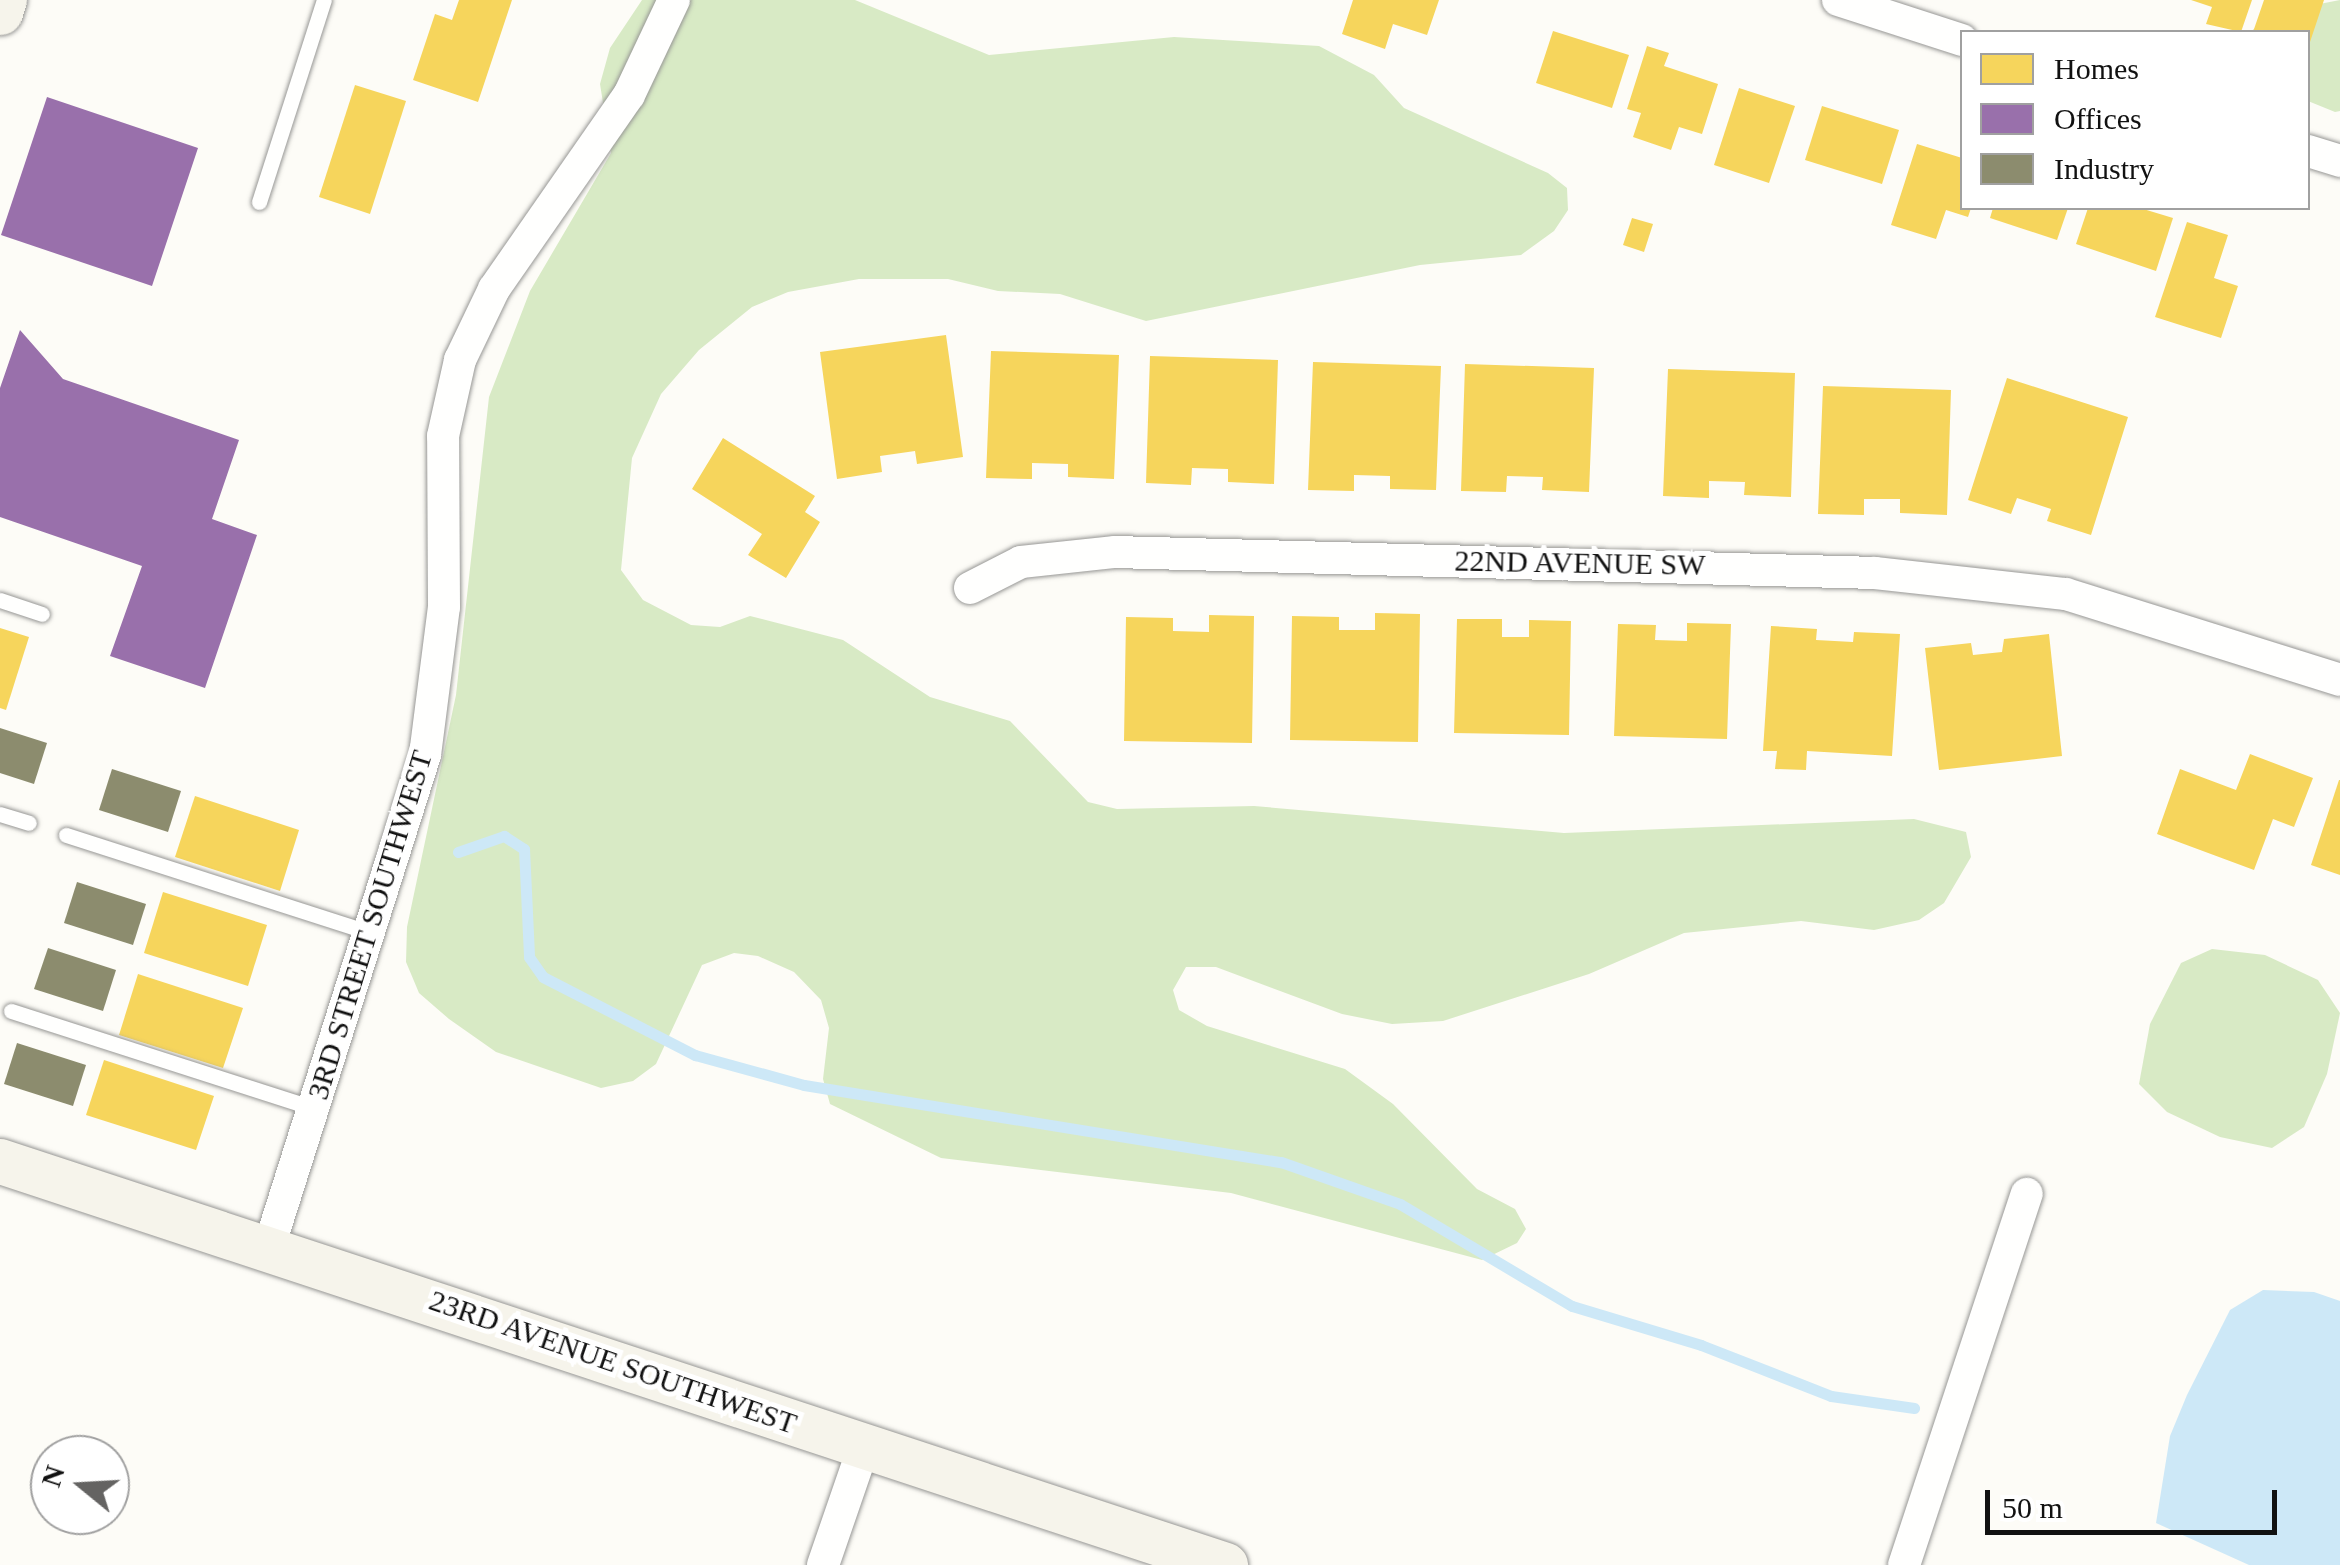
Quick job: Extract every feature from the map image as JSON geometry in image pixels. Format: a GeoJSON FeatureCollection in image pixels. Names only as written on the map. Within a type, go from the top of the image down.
{"type":"FeatureCollection","features":[{"type":"Feature","properties":{"kind":"street"},"geometry":{"type":"LineString","coordinates":[[0,12],[4,0]]}},
{"type":"Feature","properties":{"kind":"street","name":"3RD STREET SOUTHWEST"},"geometry":{"type":"LineString","coordinates":[[269,1247],[412,808],[436,700],[444,607],[443,436],[460,360],[494,289],[629,95],[674,0]]}},
{"type":"Feature","properties":{"kind":"street"},"geometry":{"type":"LineString","coordinates":[[1838,0],[1960,39]]}},
{"type":"Feature","properties":{"kind":"street"},"geometry":{"type":"LineString","coordinates":[[2310,152],[2340,161]]}},
{"type":"Feature","properties":{"kind":"street","name":"22ND AVENUE SW"},"geometry":{"type":"LineString","coordinates":[[970,588],[1021,562],[1114,552],[1716,566],[2036,588],[2340,680]]}},
{"type":"Feature","properties":{"kind":"street","name":"23RD AVENUE SOUTHWEST"},"geometry":{"type":"LineString","coordinates":[[0,1161],[1225,1565]]}},
{"type":"Feature","properties":{"kind":"street"},"geometry":{"type":"LineString","coordinates":[[1904,1565],[2026,1194]]}},
{"type":"Feature","properties":{"kind":"street"},"geometry":{"type":"LineString","coordinates":[[823,1565],[864,1446]]}},
{"type":"Feature","properties":{"kind":"lane"},"geometry":{"type":"LineString","coordinates":[[259,202],[324,0]]}},
{"type":"Feature","properties":{"kind":"lane"},"geometry":{"type":"LineString","coordinates":[[0,600],[42,614]]}},
{"type":"Feature","properties":{"kind":"lane"},"geometry":{"type":"LineString","coordinates":[[0,814],[29,823]]}},
{"type":"Feature","properties":{"kind":"lane"},"geometry":{"type":"LineString","coordinates":[[66,835],[371,932]]}},
{"type":"Feature","properties":{"kind":"lane"},"geometry":{"type":"LineString","coordinates":[[12,1011],[314,1108]]}},
{"type":"Feature","properties":{"kind":"green space"},"geometry":{"type":"Polygon","coordinates":[[[642,0],[855,0],[989,55],[1174,37],[1319,46],[1374,75],[1404,108],[1548,173],[1567,188],[1568,210],[1554,231],[1521,255],[1420,265],[1146,321],[1060,294],[998,291],[948,279],[859,279],[788,292],[752,307],[699,350],[661,394],[632,458],[621,570],[643,600],[691,625],[720,627],[750,616],[843,640],[930,697],[1010,721],[1088,802],[1117,809],[1254,806],[1564,833],[1914,819],[1966,832],[1971,857],[1944,903],[1919,920],[1874,930],[1801,921],[1684,933],[1589,974],[1443,1021],[1392,1024],[1342,1014],[1216,967],[1186,967],[1173,990],[1179,1010],[1207,1026],[1345,1069],[1393,1104],[1477,1189],[1515,1209],[1526,1229],[1517,1243],[1482,1260],[1231,1193],[941,1158],[830,1104],[823,1079],[829,1028],[821,1000],[794,972],[758,956],[734,953],[702,965],[656,1064],[633,1081],[601,1088],[496,1052],[419,993],[406,962],[407,927],[456,695],[489,397],[530,291],[611,153],[600,84],[610,48],[642,0]]]}},
{"type":"Feature","properties":{"kind":"green space"},"geometry":{"type":"Polygon","coordinates":[[[2340,0],[2340,111],[2310,102],[2310,30],[2253,30],[2268,14],[2340,0]]]}},
{"type":"Feature","properties":{"kind":"green space"},"geometry":{"type":"Polygon","coordinates":[[[2212,949],[2265,955],[2318,980],[2340,1013],[2327,1074],[2304,1127],[2272,1148],[2220,1137],[2167,1112],[2139,1084],[2150,1024],[2181,963],[2212,949]]]}},
{"type":"Feature","properties":{"kind":"water"},"geometry":{"type":"Polygon","coordinates":[[[2263,1290],[2314,1292],[2340,1301],[2340,1565],[2249,1565],[2156,1523],[2170,1436],[2187,1395],[2230,1310],[2263,1290]]]}},
{"type":"Feature","properties":{"kind":"building: Homes"},"geometry":{"type":"Polygon","coordinates":[[[459,0],[512,0],[478,102],[413,80],[435,14],[452,20],[459,0]]]}},
{"type":"Feature","properties":{"kind":"building: Homes"},"geometry":{"type":"Polygon","coordinates":[[[1353,0],[1439,0],[1427,35],[1393,24],[1385,49],[1342,34],[1353,0]]]}},
{"type":"Feature","properties":{"kind":"building: Homes"},"geometry":{"type":"Polygon","coordinates":[[[2191,0],[2252,0],[2242,30],[2206,24],[2212,7],[2191,0]]]}},
{"type":"Feature","properties":{"kind":"building: Homes"},"geometry":{"type":"Polygon","coordinates":[[[2264,0],[2324,0],[2310,42],[2310,30],[2254,30],[2264,0]]]}},
{"type":"Feature","properties":{"kind":"building: Homes"},"geometry":{"type":"Polygon","coordinates":[[[1553,31],[1629,55],[1612,108],[1536,83],[1553,31]]]}},
{"type":"Feature","properties":{"kind":"building: Homes"},"geometry":{"type":"Polygon","coordinates":[[[1647,46],[1669,53],[1664,66],[1718,84],[1702,134],[1679,127],[1671,150],[1633,137],[1641,113],[1627,109],[1647,46]]]}},
{"type":"Feature","properties":{"kind":"building: Homes"},"geometry":{"type":"Polygon","coordinates":[[[355,85],[406,101],[370,214],[319,197],[355,85]]]}},
{"type":"Feature","properties":{"kind":"building: Homes"},"geometry":{"type":"Polygon","coordinates":[[[1739,88],[1795,106],[1769,183],[1714,165],[1739,88]]]}},
{"type":"Feature","properties":{"kind":"building: Homes"},"geometry":{"type":"Polygon","coordinates":[[[1822,106],[1899,130],[1882,184],[1805,160],[1822,106]]]}},
{"type":"Feature","properties":{"kind":"building: Homes"},"geometry":{"type":"Polygon","coordinates":[[[1917,144],[1960,157],[1960,210],[1970,210],[1968,217],[1946,210],[1936,239],[1891,225],[1917,144]]]}},
{"type":"Feature","properties":{"kind":"building: Homes"},"geometry":{"type":"Polygon","coordinates":[[[1992,210],[2067,210],[2057,240],[1990,218],[1992,210]]]}},
{"type":"Feature","properties":{"kind":"building: Homes"},"geometry":{"type":"Polygon","coordinates":[[[2087,210],[2147,210],[2173,218],[2156,271],[2076,244],[2087,210]]]}},
{"type":"Feature","properties":{"kind":"building: Homes"},"geometry":{"type":"Polygon","coordinates":[[[1632,218],[1653,224],[1644,252],[1623,245],[1632,218]]]}},
{"type":"Feature","properties":{"kind":"building: Homes"},"geometry":{"type":"Polygon","coordinates":[[[2187,222],[2228,235],[2214,278],[2238,286],[2221,338],[2155,317],[2187,222]]]}},
{"type":"Feature","properties":{"kind":"building: Homes"},"geometry":{"type":"Polygon","coordinates":[[[946,335],[963,457],[917,464],[915,451],[880,456],[882,472],[837,479],[820,352],[946,335]]]}},
{"type":"Feature","properties":{"kind":"building: Homes"},"geometry":{"type":"Polygon","coordinates":[[[991,351],[1119,355],[1114,479],[1068,477],[1068,464],[1032,463],[1032,479],[986,478],[991,351]]]}},
{"type":"Feature","properties":{"kind":"building: Homes"},"geometry":{"type":"Polygon","coordinates":[[[1150,356],[1278,360],[1274,484],[1228,482],[1228,469],[1192,468],[1191,485],[1146,483],[1150,356]]]}},
{"type":"Feature","properties":{"kind":"building: Homes"},"geometry":{"type":"Polygon","coordinates":[[[1313,362],[1441,366],[1436,490],[1390,489],[1390,476],[1354,475],[1354,491],[1308,490],[1313,362]]]}},
{"type":"Feature","properties":{"kind":"building: Homes"},"geometry":{"type":"Polygon","coordinates":[[[1465,364],[1594,368],[1589,492],[1542,490],[1543,477],[1507,476],[1506,492],[1461,491],[1465,364]]]}},
{"type":"Feature","properties":{"kind":"building: Homes"},"geometry":{"type":"Polygon","coordinates":[[[1668,369],[1795,373],[1791,497],[1744,495],[1745,482],[1709,481],[1709,498],[1663,496],[1668,369]]]}},
{"type":"Feature","properties":{"kind":"building: Homes"},"geometry":{"type":"Polygon","coordinates":[[[2007,378],[2128,417],[2091,535],[2047,521],[2051,509],[2017,498],[2011,514],[1968,500],[2007,378]]]}},
{"type":"Feature","properties":{"kind":"building: Homes"},"geometry":{"type":"Polygon","coordinates":[[[1823,386],[1951,390],[1947,515],[1900,513],[1900,499],[1864,499],[1864,515],[1818,514],[1823,386]]]}},
{"type":"Feature","properties":{"kind":"building: Homes"},"geometry":{"type":"Polygon","coordinates":[[[723,438],[815,496],[805,512],[820,522],[786,578],[748,555],[762,534],[692,489],[723,438]]]}},
{"type":"Feature","properties":{"kind":"building: Homes"},"geometry":{"type":"Polygon","coordinates":[[[1375,613],[1420,614],[1418,742],[1290,740],[1292,616],[1339,617],[1339,630],[1375,630],[1375,613]]]}},
{"type":"Feature","properties":{"kind":"building: Homes"},"geometry":{"type":"Polygon","coordinates":[[[1209,615],[1254,616],[1252,743],[1124,741],[1126,617],[1173,618],[1173,631],[1209,632],[1209,615]]]}},
{"type":"Feature","properties":{"kind":"building: Homes"},"geometry":{"type":"Polygon","coordinates":[[[1457,619],[1502,619],[1502,637],[1529,637],[1529,620],[1571,621],[1569,735],[1454,733],[1457,619]]]}},
{"type":"Feature","properties":{"kind":"building: Homes"},"geometry":{"type":"Polygon","coordinates":[[[1687,623],[1731,624],[1727,739],[1614,736],[1618,624],[1656,625],[1655,640],[1687,641],[1687,623]]]}},
{"type":"Feature","properties":{"kind":"building: Homes"},"geometry":{"type":"Polygon","coordinates":[[[1771,626],[1817,629],[1816,640],[1853,642],[1854,632],[1900,634],[1892,756],[1807,751],[1806,770],[1775,769],[1777,751],[1763,751],[1771,626]]]}},
{"type":"Feature","properties":{"kind":"building: Homes"},"geometry":{"type":"Polygon","coordinates":[[[0,628],[29,637],[6,710],[0,708],[0,628]]]}},
{"type":"Feature","properties":{"kind":"building: Homes"},"geometry":{"type":"Polygon","coordinates":[[[2049,634],[2062,756],[1939,770],[1925,648],[1971,643],[1973,655],[2002,652],[2004,639],[2049,634]]]}},
{"type":"Feature","properties":{"kind":"building: Homes"},"geometry":{"type":"Polygon","coordinates":[[[2250,754],[2313,778],[2294,827],[2273,819],[2254,870],[2157,834],[2180,769],[2236,790],[2250,754]]]}},
{"type":"Feature","properties":{"kind":"building: Homes"},"geometry":{"type":"Polygon","coordinates":[[[2340,780],[2340,875],[2311,865],[2340,780]]]}},
{"type":"Feature","properties":{"kind":"building: Homes"},"geometry":{"type":"Polygon","coordinates":[[[195,796],[299,830],[280,891],[175,857],[195,796]]]}},
{"type":"Feature","properties":{"kind":"building: Homes"},"geometry":{"type":"Polygon","coordinates":[[[163,892],[267,925],[248,986],[144,953],[163,892]]]}},
{"type":"Feature","properties":{"kind":"building: Homes"},"geometry":{"type":"Polygon","coordinates":[[[138,974],[243,1008],[223,1068],[119,1035],[138,974]]]}},
{"type":"Feature","properties":{"kind":"building: Homes"},"geometry":{"type":"Polygon","coordinates":[[[104,1060],[214,1096],[196,1150],[86,1115],[104,1060]]]}},
{"type":"Feature","properties":{"kind":"building: Offices"},"geometry":{"type":"Polygon","coordinates":[[[47,97],[198,148],[152,286],[1,235],[47,97]]]}},
{"type":"Feature","properties":{"kind":"building: Offices"},"geometry":{"type":"Polygon","coordinates":[[[20,330],[63,379],[239,440],[212,519],[257,535],[205,688],[110,656],[142,566],[0,517],[0,388],[20,330]]]}},
{"type":"Feature","properties":{"kind":"building: Industry"},"geometry":{"type":"Polygon","coordinates":[[[0,728],[47,743],[34,784],[0,773],[0,728]]]}},
{"type":"Feature","properties":{"kind":"building: Industry"},"geometry":{"type":"Polygon","coordinates":[[[112,769],[181,791],[168,832],[99,810],[112,769]]]}},
{"type":"Feature","properties":{"kind":"building: Industry"},"geometry":{"type":"Polygon","coordinates":[[[77,882],[146,904],[133,945],[64,923],[77,882]]]}},
{"type":"Feature","properties":{"kind":"building: Industry"},"geometry":{"type":"Polygon","coordinates":[[[48,948],[116,970],[103,1011],[34,989],[48,948]]]}},
{"type":"Feature","properties":{"kind":"building: Industry"},"geometry":{"type":"Polygon","coordinates":[[[17,1043],[86,1065],[73,1106],[4,1084],[17,1043]]]}},
{"type":"Feature","properties":{"kind":"waterway"},"geometry":{"type":"LineString","coordinates":[[458,852],[504,836],[524,849],[529,957],[543,977],[695,1055],[804,1085],[1281,1162],[1400,1204],[1572,1306],[1701,1345],[1831,1396],[1914,1408]]}}]}
